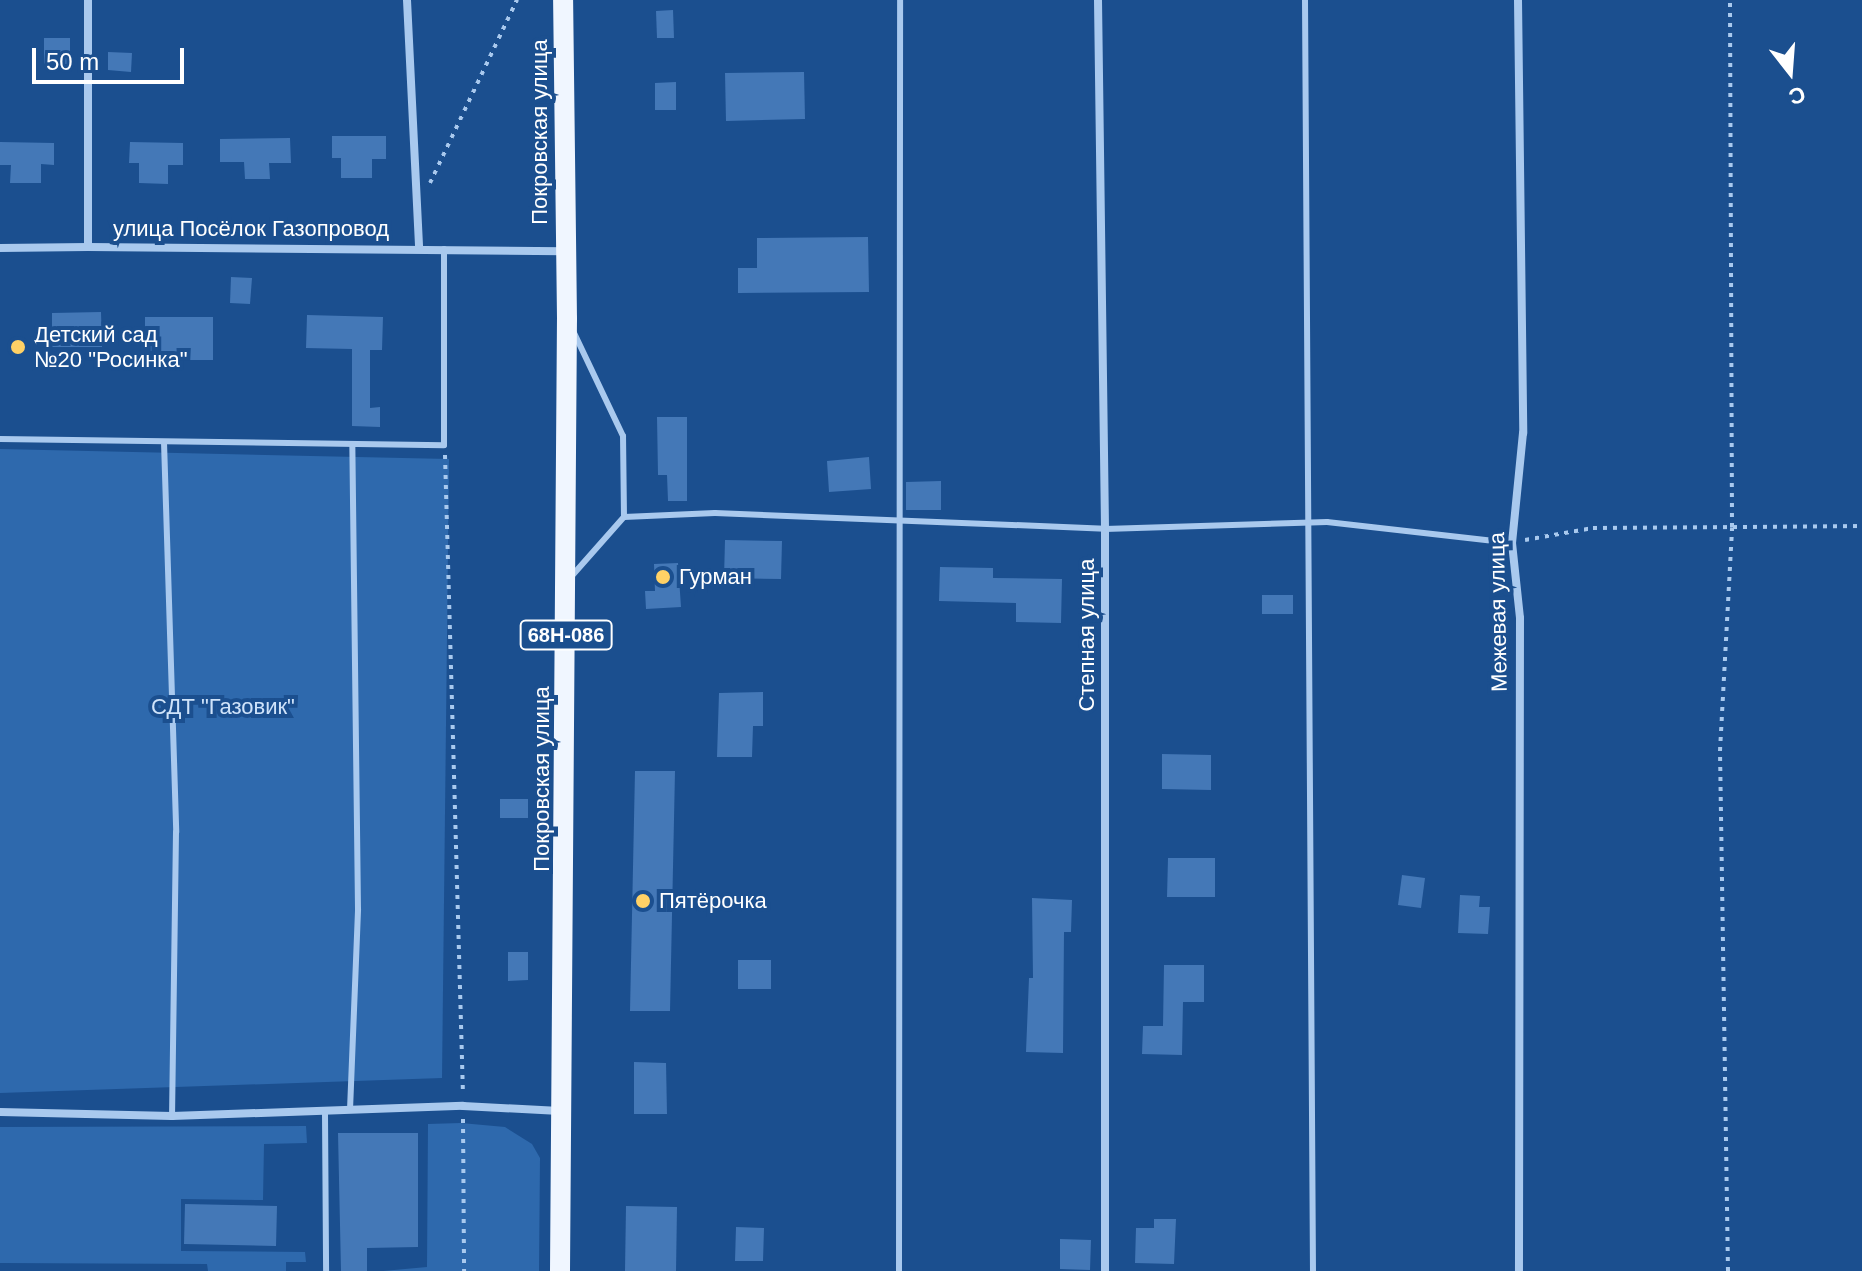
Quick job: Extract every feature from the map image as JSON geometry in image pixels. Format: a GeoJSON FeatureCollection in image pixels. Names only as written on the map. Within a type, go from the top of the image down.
{"type":"FeatureCollection","features":[{"type":"Feature","properties":{"kind":"main road","name":"Покровская улица"},"geometry":{"type":"LineString","coordinates":[[560,1271],[565,1111],[567,319],[563,0]]}},
{"type":"Feature","properties":{"kind":"street","name":"улица Посёлок Газопровод"},"geometry":{"type":"LineString","coordinates":[[88,0],[88,247],[419,246],[564,251]]}},
{"type":"Feature","properties":{"kind":"street"},"geometry":{"type":"LineString","coordinates":[[407,0],[419,246]]}},
{"type":"Feature","properties":{"kind":"street","name":"Степная улица"},"geometry":{"type":"LineString","coordinates":[[1098,0],[1105,529],[1105,1271]]}},
{"type":"Feature","properties":{"kind":"street","name":"Межевая улица"},"geometry":{"type":"LineString","coordinates":[[1518,0],[1523,433],[1512,543],[1520,618],[1519,1271]]}},
{"type":"Feature","properties":{"kind":"street"},"geometry":{"type":"LineString","coordinates":[[0,248],[88,247]]}},
{"type":"Feature","properties":{"kind":"street"},"geometry":{"type":"LineString","coordinates":[[0,1112],[172,1116],[325,1114],[350,1110],[463,1106],[565,1111]]}},
{"type":"Feature","properties":{"kind":"lane"},"geometry":{"type":"LineString","coordinates":[[899,1271],[897,519],[900,0]]}},
{"type":"Feature","properties":{"kind":"lane"},"geometry":{"type":"LineString","coordinates":[[1305,0],[1313,1271]]}},
{"type":"Feature","properties":{"kind":"lane"},"geometry":{"type":"LineString","coordinates":[[0,439],[444,445],[444,249]]}},
{"type":"Feature","properties":{"kind":"lane"},"geometry":{"type":"LineString","coordinates":[[566,582],[624,517],[623,436],[567,319]]}},
{"type":"Feature","properties":{"kind":"lane"},"geometry":{"type":"LineString","coordinates":[[164,442],[176,832],[172,1116]]}},
{"type":"Feature","properties":{"kind":"lane"},"geometry":{"type":"LineString","coordinates":[[350,1110],[358,909],[352,445]]}},
{"type":"Feature","properties":{"kind":"lane"},"geometry":{"type":"LineString","coordinates":[[624,517],[715,513],[1105,529],[1307,522],[1512,543]]}},
{"type":"Feature","properties":{"kind":"lane"},"geometry":{"type":"LineString","coordinates":[[325,1114],[326,1271]]}},
{"type":"Feature","properties":{"kind":"path"},"geometry":{"type":"LineString","coordinates":[[418,207],[517,0]]}},
{"type":"Feature","properties":{"kind":"path"},"geometry":{"type":"LineString","coordinates":[[1728,1271],[1720,751],[1732,527],[1730,0]]}},
{"type":"Feature","properties":{"kind":"path"},"geometry":{"type":"LineString","coordinates":[[444,445],[463,1106],[464,1271]]}},
{"type":"Feature","properties":{"kind":"path"},"geometry":{"type":"LineString","coordinates":[[1512,543],[1593,528],[1862,526]]}},
{"type":"Feature","properties":{"kind":"green space","name":"СДТ \"Газовик\""},"geometry":{"type":"Polygon","coordinates":[[[0,449],[449,459],[442,1078],[0,1093],[0,449]]]}},
{"type":"Feature","properties":{"kind":"green space"},"geometry":{"type":"Polygon","coordinates":[[[428,1124],[505,1127],[532,1144],[540,1158],[539,1271],[383,1271],[427,1267],[428,1124]]]}},
{"type":"Feature","properties":{"kind":"green space"},"geometry":{"type":"Polygon","coordinates":[[[306,1126],[307,1143],[264,1144],[263,1200],[181,1199],[181,1251],[305,1252],[306,1262],[286,1262],[286,1271],[208,1271],[207,1264],[0,1263],[0,1127],[306,1126]]]}},
{"type":"Feature","properties":{"kind":"building"},"geometry":{"type":"Polygon","coordinates":[[[673,10],[674,38],[657,38],[656,11],[673,10]]]}},
{"type":"Feature","properties":{"kind":"building"},"geometry":{"type":"Polygon","coordinates":[[[44,38],[70,38],[70,64],[44,64],[44,38]]]}},
{"type":"Feature","properties":{"kind":"building"},"geometry":{"type":"Polygon","coordinates":[[[108,52],[132,53],[131,72],[108,70],[108,52]]]}},
{"type":"Feature","properties":{"kind":"building"},"geometry":{"type":"Polygon","coordinates":[[[804,72],[805,119],[726,121],[725,73],[804,72]]]}},
{"type":"Feature","properties":{"kind":"building"},"geometry":{"type":"Polygon","coordinates":[[[676,82],[676,110],[655,110],[655,83],[676,82]]]}},
{"type":"Feature","properties":{"kind":"building"},"geometry":{"type":"Polygon","coordinates":[[[332,136],[386,136],[386,159],[372,159],[372,178],[341,178],[341,158],[332,158],[332,136]]]}},
{"type":"Feature","properties":{"kind":"building"},"geometry":{"type":"Polygon","coordinates":[[[290,138],[291,163],[269,163],[270,179],[245,179],[244,162],[220,162],[220,139],[290,138]]]}},
{"type":"Feature","properties":{"kind":"building"},"geometry":{"type":"Polygon","coordinates":[[[0,142],[54,143],[54,165],[41,164],[41,183],[10,183],[11,165],[0,165],[0,142]]]}},
{"type":"Feature","properties":{"kind":"building"},"geometry":{"type":"Polygon","coordinates":[[[130,142],[183,143],[183,165],[168,165],[168,184],[139,183],[139,163],[129,163],[130,142]]]}},
{"type":"Feature","properties":{"kind":"building"},"geometry":{"type":"Polygon","coordinates":[[[868,237],[869,292],[738,293],[738,268],[757,268],[757,238],[868,237]]]}},
{"type":"Feature","properties":{"kind":"building"},"geometry":{"type":"Polygon","coordinates":[[[231,277],[252,278],[250,304],[230,303],[231,277]]]}},
{"type":"Feature","properties":{"kind":"building"},"geometry":{"type":"Polygon","coordinates":[[[101,312],[102,347],[52,347],[52,313],[101,312]]]}},
{"type":"Feature","properties":{"kind":"building"},"geometry":{"type":"Polygon","coordinates":[[[307,315],[383,317],[382,350],[370,350],[370,408],[380,407],[380,427],[352,426],[352,349],[306,348],[307,315]]]}},
{"type":"Feature","properties":{"kind":"building"},"geometry":{"type":"Polygon","coordinates":[[[145,317],[213,317],[213,360],[178,360],[179,352],[145,352],[145,317]]]}},
{"type":"Feature","properties":{"kind":"building"},"geometry":{"type":"Polygon","coordinates":[[[657,417],[687,417],[687,501],[668,501],[667,475],[658,475],[657,417]]]}},
{"type":"Feature","properties":{"kind":"building"},"geometry":{"type":"Polygon","coordinates":[[[869,457],[871,489],[829,492],[827,461],[869,457]]]}},
{"type":"Feature","properties":{"kind":"building"},"geometry":{"type":"Polygon","coordinates":[[[941,481],[941,510],[906,510],[906,482],[941,481]]]}},
{"type":"Feature","properties":{"kind":"building"},"geometry":{"type":"Polygon","coordinates":[[[725,540],[782,541],[781,579],[724,578],[725,540]]]}},
{"type":"Feature","properties":{"kind":"building"},"geometry":{"type":"Polygon","coordinates":[[[678,563],[681,607],[646,609],[645,591],[655,591],[654,564],[678,563]]]}},
{"type":"Feature","properties":{"kind":"building"},"geometry":{"type":"Polygon","coordinates":[[[940,567],[993,568],[993,578],[1062,579],[1061,623],[1016,622],[1016,603],[939,601],[940,567]]]}},
{"type":"Feature","properties":{"kind":"building"},"geometry":{"type":"Polygon","coordinates":[[[1262,595],[1293,595],[1293,614],[1262,614],[1262,595]]]}},
{"type":"Feature","properties":{"kind":"building"},"geometry":{"type":"Polygon","coordinates":[[[763,692],[763,726],[753,726],[752,757],[717,757],[719,693],[763,692]]]}},
{"type":"Feature","properties":{"kind":"building"},"geometry":{"type":"Polygon","coordinates":[[[1162,754],[1211,755],[1211,790],[1162,789],[1162,754]]]}},
{"type":"Feature","properties":{"kind":"building"},"geometry":{"type":"Polygon","coordinates":[[[635,771],[675,771],[670,1011],[630,1011],[635,771]]]}},
{"type":"Feature","properties":{"kind":"building"},"geometry":{"type":"Polygon","coordinates":[[[500,799],[528,799],[528,818],[500,818],[500,799]]]}},
{"type":"Feature","properties":{"kind":"building"},"geometry":{"type":"Polygon","coordinates":[[[1168,858],[1215,858],[1215,897],[1167,897],[1168,858]]]}},
{"type":"Feature","properties":{"kind":"building"},"geometry":{"type":"Polygon","coordinates":[[[1402,875],[1425,878],[1421,908],[1398,905],[1402,875]]]}},
{"type":"Feature","properties":{"kind":"building"},"geometry":{"type":"Polygon","coordinates":[[[1460,895],[1480,896],[1479,907],[1490,907],[1488,934],[1458,933],[1460,895]]]}},
{"type":"Feature","properties":{"kind":"building"},"geometry":{"type":"Polygon","coordinates":[[[1032,898],[1072,900],[1071,932],[1064,932],[1063,1053],[1026,1052],[1029,978],[1033,978],[1032,898]]]}},
{"type":"Feature","properties":{"kind":"building"},"geometry":{"type":"Polygon","coordinates":[[[508,952],[528,952],[528,980],[508,981],[508,952]]]}},
{"type":"Feature","properties":{"kind":"building"},"geometry":{"type":"Polygon","coordinates":[[[738,960],[771,960],[771,989],[738,989],[738,960]]]}},
{"type":"Feature","properties":{"kind":"building"},"geometry":{"type":"Polygon","coordinates":[[[1164,965],[1204,965],[1204,1002],[1183,1002],[1182,1055],[1142,1054],[1143,1026],[1163,1026],[1164,965]]]}},
{"type":"Feature","properties":{"kind":"building"},"geometry":{"type":"Polygon","coordinates":[[[634,1062],[666,1063],[667,1114],[634,1114],[634,1062]]]}},
{"type":"Feature","properties":{"kind":"building"},"geometry":{"type":"Polygon","coordinates":[[[338,1133],[418,1133],[418,1247],[367,1248],[367,1271],[341,1271],[338,1133]]]}},
{"type":"Feature","properties":{"kind":"building"},"geometry":{"type":"Polygon","coordinates":[[[185,1204],[277,1206],[276,1246],[184,1244],[185,1204]]]}},
{"type":"Feature","properties":{"kind":"building"},"geometry":{"type":"Polygon","coordinates":[[[626,1206],[677,1207],[676,1271],[625,1271],[626,1206]]]}},
{"type":"Feature","properties":{"kind":"building"},"geometry":{"type":"Polygon","coordinates":[[[1154,1219],[1176,1219],[1174,1264],[1135,1263],[1136,1228],[1154,1228],[1154,1219]]]}},
{"type":"Feature","properties":{"kind":"building"},"geometry":{"type":"Polygon","coordinates":[[[736,1227],[764,1228],[763,1261],[735,1261],[736,1227]]]}},
{"type":"Feature","properties":{"kind":"building"},"geometry":{"type":"Polygon","coordinates":[[[1060,1239],[1091,1240],[1090,1270],[1060,1269],[1060,1239]]]}},
{"type":"Feature","properties":{"kind":"place","name":"Детский сад №20 \"Росинка\""},"geometry":{"type":"Point","coordinates":[18,347]}},
{"type":"Feature","properties":{"kind":"place","name":"Гурман"},"geometry":{"type":"Point","coordinates":[663,577]}},
{"type":"Feature","properties":{"kind":"place","name":"Пятёрочка"},"geometry":{"type":"Point","coordinates":[643,901]}}]}
